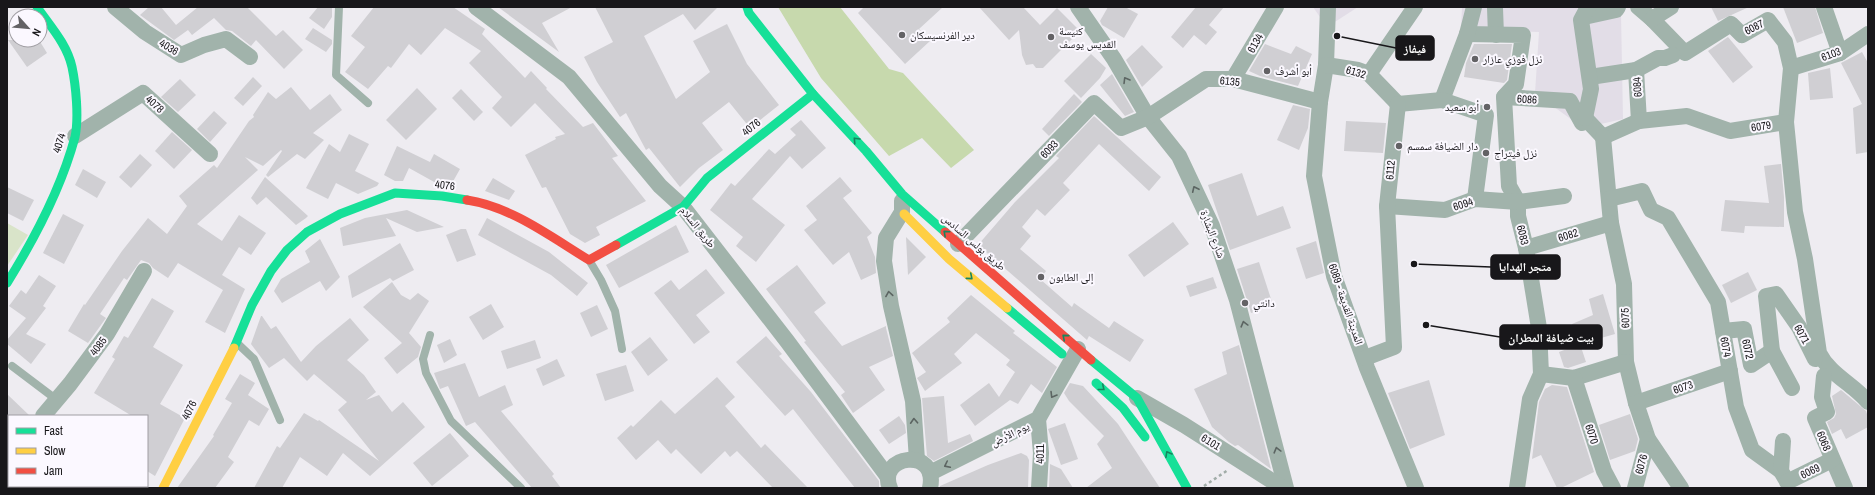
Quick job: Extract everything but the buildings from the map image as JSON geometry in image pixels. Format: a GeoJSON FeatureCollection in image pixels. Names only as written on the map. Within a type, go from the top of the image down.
{"type":"FeatureCollection","features":[{"type":"Feature","properties":{"kind":"street","name":"4074"},"geometry":{"type":"LineString","coordinates":[[7,283],[36,236],[52,201],[75,136],[77,112],[72,67],[63,44],[37,7]]}},
{"type":"Feature","properties":{"kind":"street","name":"4036"},"geometry":{"type":"LineString","coordinates":[[115,7],[146,32],[181,55],[204,45],[226,39],[250,56]]}},
{"type":"Feature","properties":{"kind":"street","name":"طريق السلام"},"geometry":{"type":"LineString","coordinates":[[476,7],[569,77],[660,186],[683,207],[787,340],[889,482]]}},
{"type":"Feature","properties":{"kind":"street","name":"طريق بولس السادس"},"geometry":{"type":"LineString","coordinates":[[747,7],[749,13],[813,94],[866,151],[898,202],[949,259],[1076,360],[1137,398],[1187,488]]}},
{"type":"Feature","properties":{"kind":"street","name":"شارع البشارة"},"geometry":{"type":"LineString","coordinates":[[1078,7],[1114,59],[1148,117],[1179,156],[1212,226],[1237,300],[1286,488]]}},
{"type":"Feature","properties":{"kind":"street","name":"6134"},"geometry":{"type":"LineString","coordinates":[[1233,79],[1276,7]]}},
{"type":"Feature","properties":{"kind":"street"},"geometry":{"type":"LineString","coordinates":[[1369,74],[1415,7]]}},
{"type":"Feature","properties":{"kind":"street"},"geometry":{"type":"LineString","coordinates":[[1442,100],[1467,34],[1474,7]]}},
{"type":"Feature","properties":{"kind":"street"},"geometry":{"type":"LineString","coordinates":[[1585,118],[1592,89],[1581,20],[1586,12],[1616,10],[1618,7]]}},
{"type":"Feature","properties":{"kind":"street","name":"6087"},"geometry":{"type":"LineString","coordinates":[[1638,7],[1652,19],[1684,54],[1730,24],[1742,36],[1768,20],[1785,42],[1791,68],[1786,122]]}},
{"type":"Feature","properties":{"kind":"street"},"geometry":{"type":"LineString","coordinates":[[1652,19],[1671,7]]}},
{"type":"Feature","properties":{"kind":"street"},"geometry":{"type":"LineString","coordinates":[[1824,7],[1840,52]]}},
{"type":"Feature","properties":{"kind":"street"},"geometry":{"type":"LineString","coordinates":[[1495,8],[1496,35]]}},
{"type":"Feature","properties":{"kind":"street","name":"المدينة القديمة - 6089"},"geometry":{"type":"LineString","coordinates":[[1325,9],[1326,65],[1320,102],[1314,176],[1334,276],[1415,486]]}},
{"type":"Feature","properties":{"kind":"street","name":"6086"},"geometry":{"type":"LineString","coordinates":[[1467,34],[1523,35],[1516,84],[1504,97]]}},
{"type":"Feature","properties":{"kind":"street","name":"6103"},"geometry":{"type":"LineString","coordinates":[[1791,68],[1840,52],[1868,34]]}},
{"type":"Feature","properties":{"kind":"street","name":"6084"},"geometry":{"type":"LineString","coordinates":[[1639,121],[1636,70],[1658,58],[1665,58],[1673,55]]}},
{"type":"Feature","properties":{"kind":"street","name":"6132"},"geometry":{"type":"LineString","coordinates":[[1326,65],[1358,70],[1369,74],[1398,104]]}},
{"type":"Feature","properties":{"kind":"street"},"geometry":{"type":"LineString","coordinates":[[1590,76],[1636,70]]}},
{"type":"Feature","properties":{"kind":"street","name":"6135"},"geometry":{"type":"LineString","coordinates":[[1148,117],[1206,79],[1233,79],[1320,102]]}},
{"type":"Feature","properties":{"kind":"street","name":"4078"},"geometry":{"type":"LineString","coordinates":[[75,136],[143,93],[210,154]]}},
{"type":"Feature","properties":{"kind":"street","name":"4076"},"geometry":{"type":"LineString","coordinates":[[163,488],[237,343],[252,305],[271,271],[287,250],[307,232],[340,214],[395,193],[442,196],[479,202],[517,216],[589,260],[683,207],[707,178],[802,101],[813,94]]}},
{"type":"Feature","properties":{"kind":"street","name":"6086"},"geometry":{"type":"LineString","coordinates":[[1504,97],[1570,102],[1582,123],[1585,118],[1603,137]]}},
{"type":"Feature","properties":{"kind":"street","name":"6083"},"geometry":{"type":"LineString","coordinates":[[1504,97],[1509,186],[1518,202],[1518,216],[1526,248],[1539,328],[1541,374],[1530,398],[1517,488]]}},
{"type":"Feature","properties":{"kind":"street"},"geometry":{"type":"LineString","coordinates":[[1398,104],[1442,100],[1486,115],[1475,200]]}},
{"type":"Feature","properties":{"kind":"street","name":"6093"},"geometry":{"type":"LineString","coordinates":[[958,244],[1094,103],[1121,128],[1148,117]]}},
{"type":"Feature","properties":{"kind":"street","name":"6112"},"geometry":{"type":"LineString","coordinates":[[1365,358],[1394,347],[1387,206],[1398,104]]}},
{"type":"Feature","properties":{"kind":"street","name":"6079"},"geometry":{"type":"LineString","coordinates":[[1603,137],[1639,121],[1687,116],[1730,131],[1786,122],[1795,212],[1805,259],[1819,353],[1828,374]]}},
{"type":"Feature","properties":{"kind":"street","name":"6075"},"geometry":{"type":"LineString","coordinates":[[1603,137],[1611,223],[1624,284],[1626,362],[1636,403],[1648,439],[1682,488]]}},
{"type":"Feature","properties":{"kind":"street","name":"6074"},"geometry":{"type":"LineString","coordinates":[[1609,199],[1642,192],[1651,210],[1668,218],[1718,302],[1736,407],[1752,450],[1785,481]]}},
{"type":"Feature","properties":{"kind":"street","name":"6094"},"geometry":{"type":"LineString","coordinates":[[1387,206],[1445,210],[1475,200],[1518,202],[1564,196]]}},
{"type":"Feature","properties":{"kind":"street","name":"طريق بولس السادس"},"geometry":{"type":"LineString","coordinates":[[898,202],[958,244],[1076,360]]}},
{"type":"Feature","properties":{"kind":"street"},"geometry":{"type":"LineString","coordinates":[[898,202],[886,238],[884,261],[891,306],[913,401],[916,460]]}},
{"type":"Feature","properties":{"kind":"street","name":"6082"},"geometry":{"type":"LineString","coordinates":[[1526,248],[1611,223]]}},
{"type":"Feature","properties":{"kind":"street","name":"4085"},"geometry":{"type":"LineString","coordinates":[[44,415],[107,334],[144,271]]}},
{"type":"Feature","properties":{"kind":"street","name":"6071"},"geometry":{"type":"LineString","coordinates":[[1772,351],[1766,296],[1776,294],[1828,374]]}},
{"type":"Feature","properties":{"kind":"street","name":"6072"},"geometry":{"type":"LineString","coordinates":[[1723,331],[1744,329],[1751,365],[1772,351]]}},
{"type":"Feature","properties":{"kind":"street"},"geometry":{"type":"LineString","coordinates":[[1772,351],[1792,388]]}},
{"type":"Feature","properties":{"kind":"street","name":"يوم الأرض"},"geometry":{"type":"LineString","coordinates":[[930,481],[1038,419],[1076,360]]}},
{"type":"Feature","properties":{"kind":"street"},"geometry":{"type":"LineString","coordinates":[[1541,374],[1574,378],[1626,362]]}},
{"type":"Feature","properties":{"kind":"street","name":"6073"},"geometry":{"type":"LineString","coordinates":[[1636,403],[1730,371]]}},
{"type":"Feature","properties":{"kind":"street"},"geometry":{"type":"LineString","coordinates":[[1828,374],[1861,393],[1868,402]]}},
{"type":"Feature","properties":{"kind":"street","name":"6068"},"geometry":{"type":"LineString","coordinates":[[1828,374],[1822,397],[1827,412],[1815,418],[1845,488]]}},
{"type":"Feature","properties":{"kind":"street"},"geometry":{"type":"LineString","coordinates":[[1089,377],[1118,401],[1138,425],[1148,444]]}},
{"type":"Feature","properties":{"kind":"street","name":"6070"},"geometry":{"type":"LineString","coordinates":[[1574,378],[1604,471],[1614,488]]}},
{"type":"Feature","properties":{"kind":"street","name":"6101"},"geometry":{"type":"LineString","coordinates":[[1137,398],[1283,488]]}},
{"type":"Feature","properties":{"kind":"street","name":"4011"},"geometry":{"type":"LineString","coordinates":[[1038,419],[1041,453],[1039,488]]}},
{"type":"Feature","properties":{"kind":"street","name":"6076"},"geometry":{"type":"LineString","coordinates":[[1635,488],[1648,439]]}},
{"type":"Feature","properties":{"kind":"street"},"geometry":{"type":"LineString","coordinates":[[1782,441],[1785,481]]}},
{"type":"Feature","properties":{"kind":"street"},"geometry":{"type":"LineString","coordinates":[[889,482],[895,464],[902,460],[909,459],[916,460],[926,467],[930,481]]}},
{"type":"Feature","properties":{"kind":"street","name":"6069"},"geometry":{"type":"LineString","coordinates":[[1785,481],[1832,460]]}},
{"type":"Feature","properties":{"kind":"lane"},"geometry":{"type":"LineString","coordinates":[[339,7],[336,75],[368,103]]}},
{"type":"Feature","properties":{"kind":"lane"},"geometry":{"type":"LineString","coordinates":[[589,260],[601,280],[615,311],[622,348]]}},
{"type":"Feature","properties":{"kind":"lane"},"geometry":{"type":"LineString","coordinates":[[430,335],[423,359],[426,373],[451,421],[521,488]]}},
{"type":"Feature","properties":{"kind":"lane"},"geometry":{"type":"LineString","coordinates":[[237,343],[254,359],[280,420]]}},
{"type":"Feature","properties":{"kind":"lane"},"geometry":{"type":"LineString","coordinates":[[12,366],[57,400]]}},
{"type":"Feature","properties":{"kind":"path"},"geometry":{"type":"LineString","coordinates":[[1200,488],[1242,462]]}},
{"type":"Feature","properties":{"kind":"shaded area"},"geometry":{"type":"Polygon","coordinates":[[[1313,7],[1358,7],[1327,27],[1313,7]]]}},
{"type":"Feature","properties":{"kind":"shaded area"},"geometry":{"type":"Polygon","coordinates":[[[1462,7],[1618,7],[1621,14],[1623,119],[1583,128],[1535,93],[1539,32],[1461,29],[1462,7]]]}},
{"type":"Feature","properties":{"kind":"green space"},"geometry":{"type":"Polygon","coordinates":[[[778,7],[840,7],[889,69],[903,73],[974,150],[951,168],[922,138],[889,156],[821,78],[778,7]]]}},
{"type":"Feature","properties":{"kind":"green space"},"geometry":{"type":"Polygon","coordinates":[[[7,223],[28,235],[7,266],[7,223]]]}},
{"type":"Feature","properties":{"kind":"traffic: fast"},"geometry":{"type":"LineString","coordinates":[[7,283],[37,231],[55,194],[69,156],[76,129],[76,92],[70,59],[58,36],[37,7]]}},
{"type":"Feature","properties":{"kind":"traffic: fast"},"geometry":{"type":"LineString","coordinates":[[747,7],[749,13],[813,94],[866,151],[902,194],[945,232]]}},
{"type":"Feature","properties":{"kind":"traffic: fast"},"geometry":{"type":"LineString","coordinates":[[616,245],[683,207],[707,178],[813,94]]}},
{"type":"Feature","properties":{"kind":"traffic: fast"},"geometry":{"type":"LineString","coordinates":[[234,348],[252,305],[271,271],[287,250],[307,232],[340,214],[395,193],[442,196],[467,200]]}},
{"type":"Feature","properties":{"kind":"traffic: fast"},"geometry":{"type":"LineString","coordinates":[[1007,308],[1062,354]]}},
{"type":"Feature","properties":{"kind":"traffic: fast"},"geometry":{"type":"LineString","coordinates":[[1091,360],[1137,398],[1187,488]]}},
{"type":"Feature","properties":{"kind":"traffic: fast"},"geometry":{"type":"LineString","coordinates":[[1096,383],[1123,408],[1145,437]]}},
{"type":"Feature","properties":{"kind":"traffic: slow"},"geometry":{"type":"LineString","coordinates":[[904,214],[949,259],[1007,308]]}},
{"type":"Feature","properties":{"kind":"traffic: slow"},"geometry":{"type":"LineString","coordinates":[[163,488],[234,348]]}},
{"type":"Feature","properties":{"kind":"traffic: jam"},"geometry":{"type":"LineString","coordinates":[[467,200],[500,209],[515,216],[531,224],[589,260],[616,245]]}},
{"type":"Feature","properties":{"kind":"traffic: jam"},"geometry":{"type":"LineString","coordinates":[[945,232],[1091,360]]}},
{"type":"Feature","properties":{"kind":"place","name":"دير الفرنسيسكان"},"geometry":{"type":"Point","coordinates":[902,35]}},
{"type":"Feature","properties":{"kind":"place","name":"فيفاز"},"geometry":{"type":"Point","coordinates":[1337,36]}},
{"type":"Feature","properties":{"kind":"place","name":"كنيسة القديس يوسف"},"geometry":{"type":"Point","coordinates":[1051,37]}},
{"type":"Feature","properties":{"kind":"place","name":"نزل فوزي عازار"},"geometry":{"type":"Point","coordinates":[1475,59]}},
{"type":"Feature","properties":{"kind":"place","name":"أبو أشرف"},"geometry":{"type":"Point","coordinates":[1267,71]}},
{"type":"Feature","properties":{"kind":"place","name":"أبو سعيد"},"geometry":{"type":"Point","coordinates":[1487,107]}},
{"type":"Feature","properties":{"kind":"place","name":"دار الضيافة سمسم"},"geometry":{"type":"Point","coordinates":[1399,146]}},
{"type":"Feature","properties":{"kind":"place","name":"نزل فيتراج"},"geometry":{"type":"Point","coordinates":[1486,153]}},
{"type":"Feature","properties":{"kind":"place","name":"متجر الهدايا"},"geometry":{"type":"Point","coordinates":[1414,264]}},
{"type":"Feature","properties":{"kind":"place","name":"إلى الطابون"},"geometry":{"type":"Point","coordinates":[1041,277]}},
{"type":"Feature","properties":{"kind":"place","name":"دانتي"},"geometry":{"type":"Point","coordinates":[1245,303]}},
{"type":"Feature","properties":{"kind":"place","name":"بيت ضيافة المطران"},"geometry":{"type":"Point","coordinates":[1426,325]}}]}
